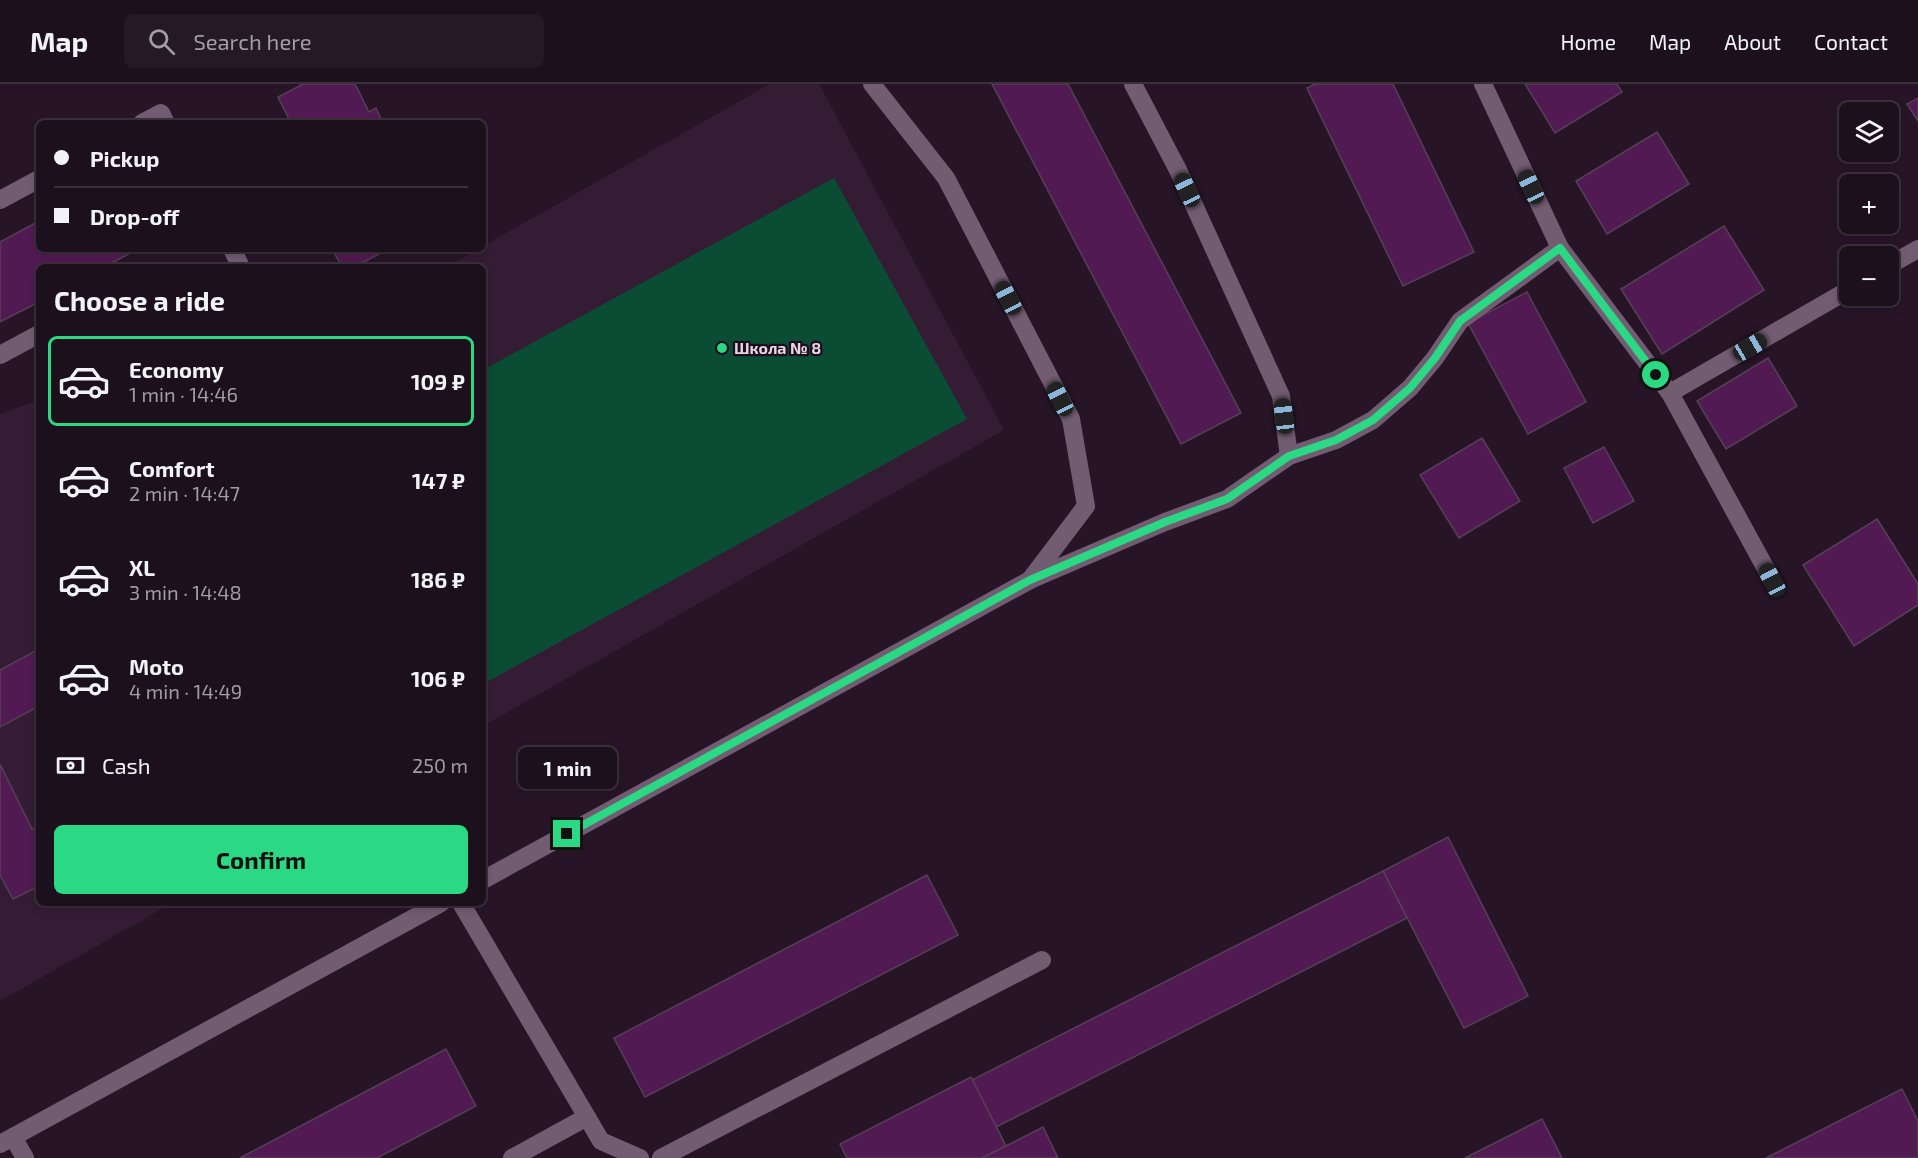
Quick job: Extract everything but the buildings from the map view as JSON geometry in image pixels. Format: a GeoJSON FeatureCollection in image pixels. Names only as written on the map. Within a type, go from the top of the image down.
{"type":"FeatureCollection","features":[{"type":"Feature","properties":{"kind":"street"},"geometry":{"type":"LineString","coordinates":[[872,84],[946,178],[1071,419],[1086,506],[1030,580]]}},
{"type":"Feature","properties":{"kind":"street"},"geometry":{"type":"LineString","coordinates":[[1133,84],[1178,170],[1281,396],[1289,456]]}},
{"type":"Feature","properties":{"kind":"street"},"geometry":{"type":"LineString","coordinates":[[1483,84],[1560,248],[1670,393],[1772,580]]}},
{"type":"Feature","properties":{"kind":"street"},"geometry":{"type":"LineString","coordinates":[[147,120],[160,113],[164,120]]}},
{"type":"Feature","properties":{"kind":"street"},"geometry":{"type":"LineString","coordinates":[[0,200],[36,181]]}},
{"type":"Feature","properties":{"kind":"street"},"geometry":{"type":"LineString","coordinates":[[486,878],[1030,580],[1165,522],[1227,499],[1289,456],[1336,440],[1373,420],[1410,388],[1435,358],[1460,321],[1560,248]]}},
{"type":"Feature","properties":{"kind":"street"},"geometry":{"type":"LineString","coordinates":[[1899,260],[1918,249]]}},
{"type":"Feature","properties":{"kind":"street"},"geometry":{"type":"LineString","coordinates":[[1670,393],[1839,295]]}},
{"type":"Feature","properties":{"kind":"street"},"geometry":{"type":"LineString","coordinates":[[0,355],[36,336]]}},
{"type":"Feature","properties":{"kind":"street"},"geometry":{"type":"LineString","coordinates":[[25,1158],[6,1140],[435,906]]}},
{"type":"Feature","properties":{"kind":"street"},"geometry":{"type":"LineString","coordinates":[[463,906],[601,1141],[639,1158]]}},
{"type":"Feature","properties":{"kind":"street"},"geometry":{"type":"LineString","coordinates":[[661,1158],[1042,960]]}},
{"type":"Feature","properties":{"kind":"street"},"geometry":{"type":"LineString","coordinates":[[512,1158],[587,1117]]}},
{"type":"Feature","properties":{"kind":"shaded area","name":"Школа № 8"},"geometry":{"type":"Polygon","coordinates":[[[770,84],[819,84],[1004,430],[486,724],[486,264],[451,264],[473,252],[486,252],[486,244],[770,84]]]}},
{"type":"Feature","properties":{"kind":"shaded area"},"geometry":{"type":"Polygon","coordinates":[[[36,401],[36,906],[167,906],[0,1001],[0,414],[36,401]]]}},
{"type":"Feature","properties":{"kind":"green space","name":"Школа № 8"},"geometry":{"type":"Polygon","coordinates":[[[834,178],[967,419],[486,682],[486,368],[834,178]]]}},
{"type":"Feature","properties":{"kind":"place","name":"Школа № 8"},"geometry":{"type":"Point","coordinates":[722,348]}},
{"type":"Feature","properties":{"kind":"route"},"geometry":{"type":"LineString","coordinates":[[567,834],[1030,580],[1165,522],[1227,499],[1289,456],[1336,440],[1373,420],[1410,388],[1435,358],[1460,321],[1560,248],[1656,375]]}}]}
